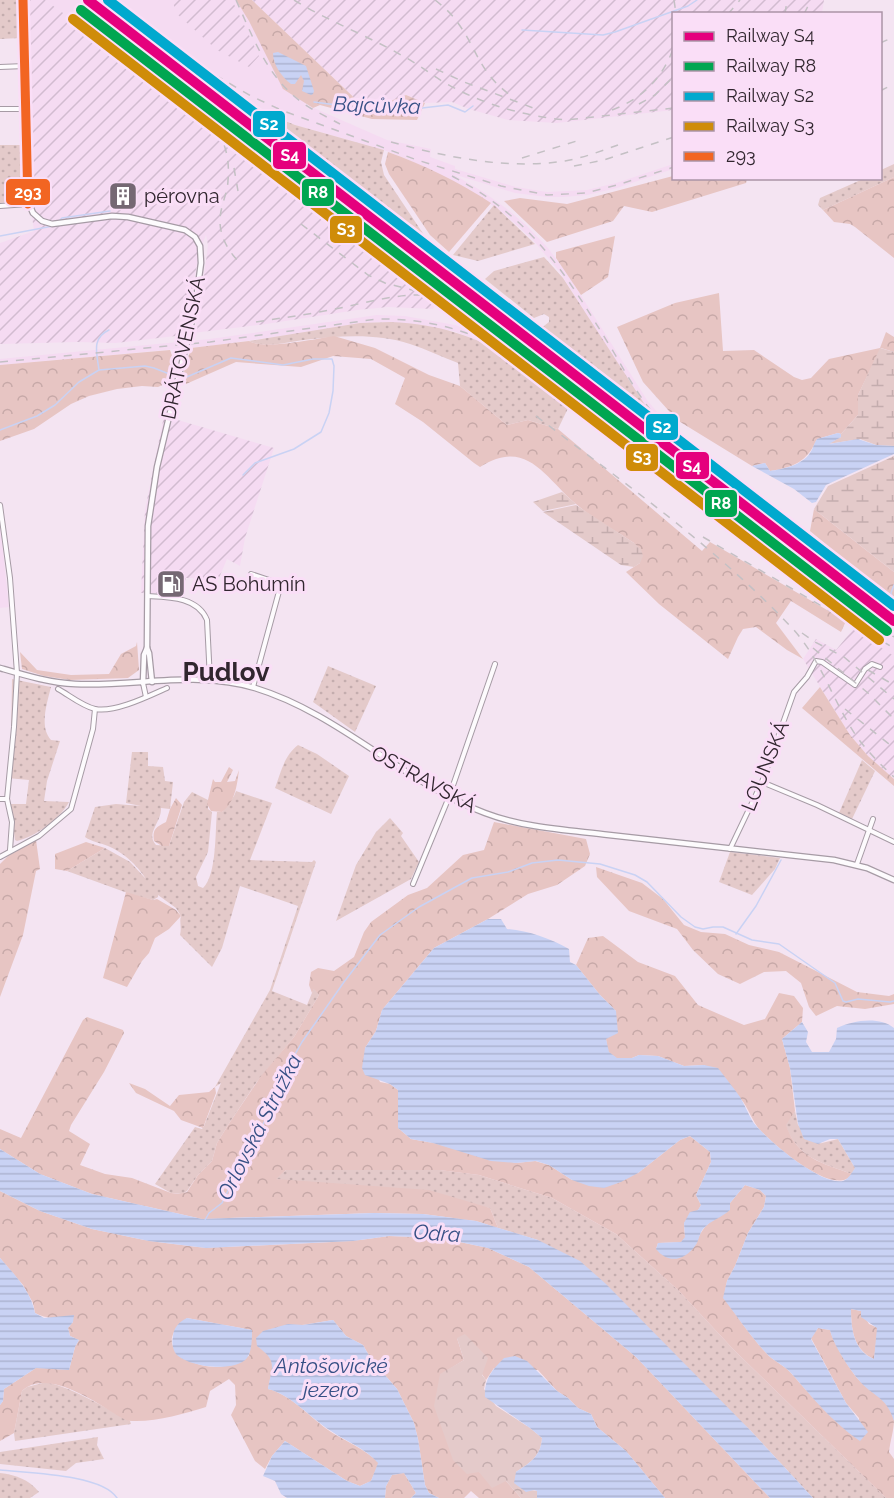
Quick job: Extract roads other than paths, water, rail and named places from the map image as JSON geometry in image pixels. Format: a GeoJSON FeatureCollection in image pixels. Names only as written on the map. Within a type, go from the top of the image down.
{"type":"FeatureCollection","features":[{"type":"Feature","properties":{"kind":"main road"},"geometry":{"type":"LineString","coordinates":[[23,0],[28,204]]}},
{"type":"Feature","properties":{"kind":"main road","name":"DRÁTOVENSKÁ"},"geometry":{"type":"LineString","coordinates":[[28,204],[39,219],[52,224],[123,216],[185,230],[197,240],[202,254],[199,281],[152,491],[148,526],[147,648],[152,682]]}},
{"type":"Feature","properties":{"kind":"main road","name":"DRÁTOVENSKÁ"},"geometry":{"type":"LineString","coordinates":[[143,682],[144,655],[147,648]]}},
{"type":"Feature","properties":{"kind":"main road","name":"OSTRAVSKÁ"},"geometry":{"type":"LineString","coordinates":[[0,668],[63,683],[210,680],[254,687],[318,715],[418,780],[448,797],[496,817],[526,824],[834,860],[856,864],[894,880]]}},
{"type":"Feature","properties":{"kind":"street"},"geometry":{"type":"LineString","coordinates":[[0,67],[25,66]]}},
{"type":"Feature","properties":{"kind":"street"},"geometry":{"type":"LineString","coordinates":[[0,109],[26,109]]}},
{"type":"Feature","properties":{"kind":"street"},"geometry":{"type":"LineString","coordinates":[[0,206],[28,204]]}},
{"type":"Feature","properties":{"kind":"street"},"geometry":{"type":"LineString","coordinates":[[0,505],[10,578],[17,673],[7,799],[12,822],[10,850]]}},
{"type":"Feature","properties":{"kind":"street"},"geometry":{"type":"LineString","coordinates":[[250,574],[281,584],[254,687]]}},
{"type":"Feature","properties":{"kind":"street"},"geometry":{"type":"LineString","coordinates":[[148,596],[181,599],[194,605],[205,614],[210,680]]}},
{"type":"Feature","properties":{"kind":"street","name":"LOUNSKÁ"},"geometry":{"type":"LineString","coordinates":[[730,849],[762,782],[794,692],[807,677],[816,661],[822,662],[855,685],[868,666],[872,664],[880,667]]}},
{"type":"Feature","properties":{"kind":"street"},"geometry":{"type":"LineString","coordinates":[[413,884],[448,797],[495,664]]}},
{"type":"Feature","properties":{"kind":"street"},"geometry":{"type":"LineString","coordinates":[[143,682],[146,697]]}},
{"type":"Feature","properties":{"kind":"street"},"geometry":{"type":"LineString","coordinates":[[58,689],[95,709],[113,708],[167,688]]}},
{"type":"Feature","properties":{"kind":"street"},"geometry":{"type":"LineString","coordinates":[[0,857],[39,836],[71,809],[93,729],[95,709]]}},
{"type":"Feature","properties":{"kind":"street"},"geometry":{"type":"LineString","coordinates":[[762,782],[894,842]]}},
{"type":"Feature","properties":{"kind":"street"},"geometry":{"type":"LineString","coordinates":[[0,799],[7,799]]}},
{"type":"Feature","properties":{"kind":"street"},"geometry":{"type":"LineString","coordinates":[[856,864],[873,819]]}},
{"type":"Feature","properties":{"kind":"water"},"geometry":{"type":"Polygon","coordinates":[[[278,52],[306,66],[313,94],[302,91],[304,81],[301,75],[295,84],[291,84],[281,74],[273,57],[273,53],[278,52]]]}},
{"type":"Feature","properties":{"kind":"water"},"geometry":{"type":"Polygon","coordinates":[[[838,433],[841,437],[829,444],[858,439],[876,445],[894,446],[894,454],[826,485],[816,502],[812,503],[794,489],[752,466],[765,463],[770,471],[792,466],[807,457],[817,439],[838,433]]]}},
{"type":"Feature","properties":{"kind":"water"},"geometry":{"type":"Polygon","coordinates":[[[488,919],[501,919],[507,929],[539,936],[569,949],[570,962],[576,965],[616,1011],[618,1033],[606,1039],[609,1052],[617,1058],[632,1058],[639,1055],[658,1056],[684,1066],[704,1065],[718,1068],[740,1097],[753,1122],[760,1130],[795,1160],[833,1181],[845,1180],[855,1168],[838,1139],[830,1139],[818,1144],[804,1139],[798,1124],[790,1068],[782,1039],[802,1022],[808,1032],[806,1042],[812,1052],[829,1052],[836,1039],[837,1028],[843,1025],[866,1020],[888,1024],[894,1028],[894,1421],[883,1401],[863,1385],[850,1368],[830,1330],[818,1328],[811,1339],[846,1403],[868,1432],[860,1441],[831,1418],[789,1371],[769,1356],[723,1298],[727,1281],[748,1233],[764,1207],[766,1196],[760,1190],[745,1185],[730,1203],[730,1210],[703,1229],[696,1244],[686,1255],[671,1259],[656,1249],[658,1243],[681,1242],[685,1237],[684,1223],[690,1212],[698,1210],[701,1205],[696,1195],[711,1162],[710,1152],[690,1136],[680,1140],[638,1173],[604,1188],[572,1180],[549,1165],[536,1161],[516,1163],[491,1161],[433,1143],[411,1139],[398,1128],[398,1090],[390,1084],[365,1075],[362,1068],[365,1048],[376,1031],[382,1010],[434,948],[488,919]],[[851,1309],[853,1332],[862,1351],[874,1359],[877,1328],[861,1317],[861,1311],[851,1309]]]}},
{"type":"Feature","properties":{"kind":"water","name":"Odra"},"geometry":{"type":"Polygon","coordinates":[[[0,1149],[40,1174],[92,1194],[202,1219],[374,1213],[423,1214],[476,1221],[538,1240],[580,1261],[606,1284],[750,1430],[813,1498],[770,1498],[636,1357],[529,1267],[488,1248],[441,1238],[389,1236],[353,1241],[206,1248],[149,1241],[92,1229],[40,1211],[0,1191],[0,1149]]]}},
{"type":"Feature","properties":{"kind":"water"},"geometry":{"type":"Polygon","coordinates":[[[0,1258],[26,1290],[35,1313],[44,1318],[74,1315],[73,1322],[68,1328],[70,1336],[79,1340],[69,1370],[36,1368],[4,1389],[3,1401],[0,1405],[0,1258]]]}},
{"type":"Feature","properties":{"kind":"water"},"geometry":{"type":"Polygon","coordinates":[[[187,1318],[252,1330],[249,1355],[241,1363],[222,1367],[201,1365],[182,1359],[175,1352],[173,1338],[176,1327],[187,1318]]]}},
{"type":"Feature","properties":{"kind":"water","name":"Antošovické jezero"},"geometry":{"type":"Polygon","coordinates":[[[333,1320],[346,1336],[363,1345],[371,1359],[397,1389],[414,1423],[425,1485],[429,1493],[439,1498],[411,1498],[416,1493],[404,1473],[392,1475],[386,1486],[385,1498],[287,1498],[281,1494],[275,1481],[263,1476],[272,1456],[285,1441],[347,1481],[360,1486],[371,1481],[378,1463],[373,1458],[323,1426],[285,1396],[268,1389],[272,1369],[271,1360],[257,1346],[256,1338],[263,1331],[288,1324],[303,1325],[333,1320]]]}},
{"type":"Feature","properties":{"kind":"water"},"geometry":{"type":"Polygon","coordinates":[[[515,1356],[527,1361],[557,1391],[578,1408],[591,1414],[597,1427],[626,1451],[665,1498],[537,1498],[537,1491],[526,1492],[514,1483],[516,1472],[537,1454],[542,1438],[485,1397],[485,1391],[487,1380],[496,1367],[504,1358],[515,1356]]]}},
{"type":"Feature","properties":{"kind":"waterway","name":"Bajcůvka"},"geometry":{"type":"LineString","coordinates":[[522,30],[603,35],[688,6],[697,0]]}},
{"type":"Feature","properties":{"kind":"waterway","name":"Bajcůvka"},"geometry":{"type":"LineString","coordinates":[[314,102],[367,109],[405,110],[448,105],[465,112],[473,106]]}},
{"type":"Feature","properties":{"kind":"waterway","name":"Bajcůvka"},"geometry":{"type":"LineString","coordinates":[[59,221],[62,218],[110,211]]}},
{"type":"Feature","properties":{"kind":"waterway","name":"Bajcůvka"},"geometry":{"type":"LineString","coordinates":[[0,236],[53,226]]}},
{"type":"Feature","properties":{"kind":"waterway"},"geometry":{"type":"LineString","coordinates":[[0,430],[37,416],[55,405],[79,382],[99,370],[97,342],[103,333],[109,330]]}},
{"type":"Feature","properties":{"kind":"waterway"},"geometry":{"type":"LineString","coordinates":[[99,370],[145,366],[182,379],[231,358],[283,365],[313,359],[332,359],[333,391],[329,413],[321,432],[294,449],[255,463],[243,475]]}},
{"type":"Feature","properties":{"kind":"waterway"},"geometry":{"type":"LineString","coordinates":[[894,585],[891,593],[894,601]]}},
{"type":"Feature","properties":{"kind":"waterway","name":"Orlovská Stružka"},"geometry":{"type":"LineString","coordinates":[[205,1220],[209,1213],[222,1203],[248,1150],[260,1132],[285,1072],[302,1042],[380,935],[419,907],[472,878],[508,872],[532,863],[558,860],[600,864],[635,875],[647,882],[681,917],[695,927],[703,929],[723,927],[752,940],[779,944],[835,983],[843,1001],[858,999],[894,1001]]}},
{"type":"Feature","properties":{"kind":"waterway"},"geometry":{"type":"LineString","coordinates":[[736,934],[756,906],[781,860]]}},
{"type":"Feature","properties":{"kind":"waterway"},"geometry":{"type":"LineString","coordinates":[[0,1470],[81,1479],[109,1490],[117,1498]]}},
{"type":"Feature","properties":{"kind":"railway"},"geometry":{"type":"LineString","coordinates":[[112,0],[193,62],[251,96],[281,110],[417,160],[501,186],[547,195],[586,193],[672,168]]}},
{"type":"Feature","properties":{"kind":"railway"},"geometry":{"type":"LineString","coordinates":[[236,0],[262,55],[288,91],[300,101],[340,124]]}},
{"type":"Feature","properties":{"kind":"railway"},"geometry":{"type":"LineString","coordinates":[[294,0],[407,58],[461,91],[505,108],[535,116],[566,120],[672,108]]}},
{"type":"Feature","properties":{"kind":"railway"},"geometry":{"type":"LineString","coordinates":[[435,0],[456,20],[485,69],[510,95]]}},
{"type":"Feature","properties":{"kind":"railway"},"geometry":{"type":"LineString","coordinates":[[674,0],[676,12]]}},
{"type":"Feature","properties":{"kind":"railway"},"geometry":{"type":"LineString","coordinates":[[730,12],[740,0]]}},
{"type":"Feature","properties":{"kind":"railway"},"geometry":{"type":"LineString","coordinates":[[785,12],[787,0]]}},
{"type":"Feature","properties":{"kind":"railway"},"geometry":{"type":"LineString","coordinates":[[805,12],[811,0]]}},
{"type":"Feature","properties":{"kind":"railway"},"geometry":{"type":"LineString","coordinates":[[882,42],[894,37]]}},
{"type":"Feature","properties":{"kind":"railway"},"geometry":{"type":"LineString","coordinates":[[612,110],[633,100],[650,86],[664,68],[672,52]]}},
{"type":"Feature","properties":{"kind":"railway"},"geometry":{"type":"LineString","coordinates":[[436,69],[536,109]]}},
{"type":"Feature","properties":{"kind":"railway"},"geometry":{"type":"LineString","coordinates":[[639,104],[655,95],[672,78]]}},
{"type":"Feature","properties":{"kind":"railway"},"geometry":{"type":"LineString","coordinates":[[882,90],[894,84]]}},
{"type":"Feature","properties":{"kind":"railway"},"geometry":{"type":"LineString","coordinates":[[170,89],[195,105],[214,125],[221,137],[228,164],[227,187],[220,222],[225,243],[238,261]]}},
{"type":"Feature","properties":{"kind":"railway"},"geometry":{"type":"LineString","coordinates":[[199,108],[259,158]]}},
{"type":"Feature","properties":{"kind":"railway"},"geometry":{"type":"LineString","coordinates":[[574,166],[604,160],[672,138]]}},
{"type":"Feature","properties":{"kind":"railway"},"geometry":{"type":"LineString","coordinates":[[522,158],[583,139]]}},
{"type":"Feature","properties":{"kind":"railway"},"geometry":{"type":"LineString","coordinates":[[391,142],[477,161],[521,164],[572,160],[618,145]]}},
{"type":"Feature","properties":{"kind":"railway"},"geometry":{"type":"LineString","coordinates":[[253,154],[287,174],[422,282],[504,327]]}},
{"type":"Feature","properties":{"kind":"railway"},"geometry":{"type":"LineString","coordinates":[[252,160],[275,179]]}},
{"type":"Feature","properties":{"kind":"railway"},"geometry":{"type":"LineString","coordinates":[[234,168],[238,191]]}},
{"type":"Feature","properties":{"kind":"railway"},"geometry":{"type":"LineString","coordinates":[[452,176],[506,211],[546,252],[580,298],[641,397],[664,426],[704,464],[825,560]]}},
{"type":"Feature","properties":{"kind":"railway"},"geometry":{"type":"LineString","coordinates":[[301,224],[368,275],[385,283],[416,291]]}},
{"type":"Feature","properties":{"kind":"railway"},"geometry":{"type":"LineString","coordinates":[[256,322],[400,296],[442,297]]}},
{"type":"Feature","properties":{"kind":"railway"},"geometry":{"type":"LineString","coordinates":[[0,362],[210,342],[377,319],[420,322],[460,331],[498,347],[535,369],[819,587],[894,637]]}},
{"type":"Feature","properties":{"kind":"railway"},"geometry":{"type":"LineString","coordinates":[[536,416],[701,543],[763,598],[802,640],[857,737],[894,777]]}},
{"type":"Feature","properties":{"kind":"railway"},"geometry":{"type":"LineString","coordinates":[[703,537],[894,648]]}},
{"type":"Feature","properties":{"kind":"railway"},"geometry":{"type":"LineString","coordinates":[[802,633],[844,657],[894,699]]}},
{"type":"Feature","properties":{"kind":"railway"},"geometry":{"type":"LineString","coordinates":[[813,648],[868,693],[894,719]]}},
{"type":"Feature","properties":{"kind":"railway"},"geometry":{"type":"LineString","coordinates":[[868,670],[894,685]]}},
{"type":"Feature","properties":{"kind":"railway"},"geometry":{"type":"LineString","coordinates":[[845,709],[894,748]]}},
{"type":"Feature","properties":{"kind":"rail line","name":"S4"},"geometry":{"type":"LineString","coordinates":[[88,0],[894,621]]}},
{"type":"Feature","properties":{"kind":"rail line","name":"S2"},"geometry":{"type":"LineString","coordinates":[[108,0],[894,606]]}},
{"type":"Feature","properties":{"kind":"rail line","name":"R8"},"geometry":{"type":"LineString","coordinates":[[81,10],[887,631]]}},
{"type":"Feature","properties":{"kind":"rail line","name":"S3"},"geometry":{"type":"LineString","coordinates":[[73,19],[879,640]]}},
{"type":"Feature","properties":{"kind":"place","name":"pérovna"},"geometry":{"type":"Point","coordinates":[123,196]}},
{"type":"Feature","properties":{"kind":"place","name":"AS Bohumín"},"geometry":{"type":"Point","coordinates":[171,584]}},
{"type":"Feature","properties":{"kind":"district","name":"Pudlov"},"geometry":{"type":"Point","coordinates":[226,672]}}]}
